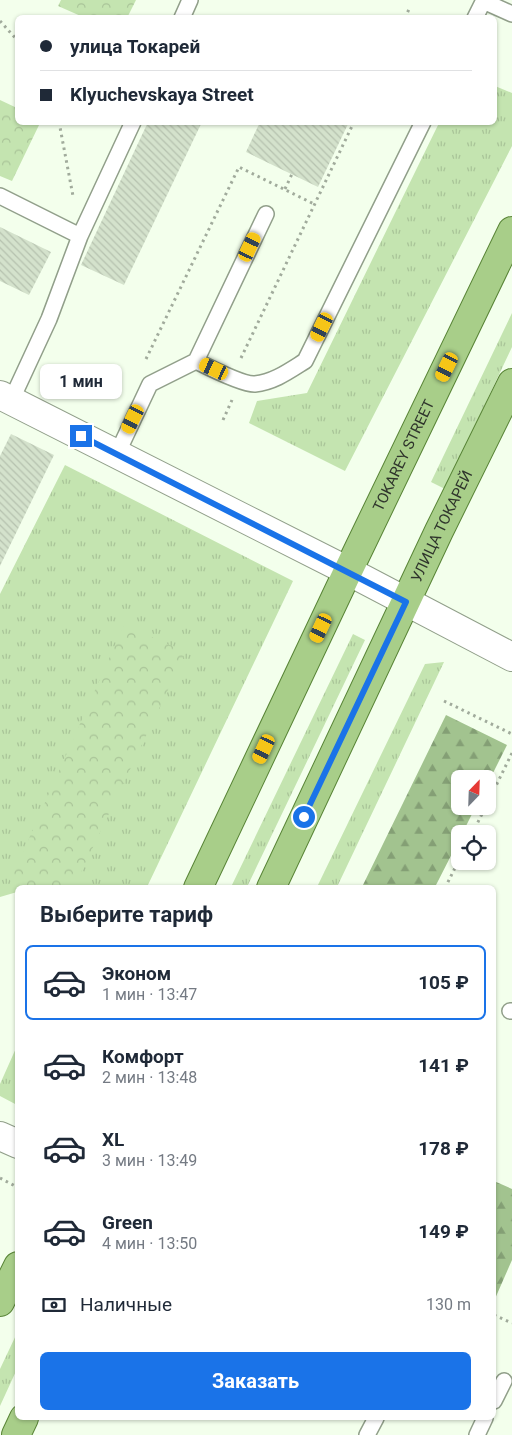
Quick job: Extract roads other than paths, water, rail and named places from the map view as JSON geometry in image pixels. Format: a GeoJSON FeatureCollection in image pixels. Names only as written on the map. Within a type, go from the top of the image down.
{"type":"FeatureCollection","features":[{"type":"Feature","properties":{"kind":"main road","name":"TOKAREY STREET"},"geometry":{"type":"LineString","coordinates":[[348,571],[512,231]]}},
{"type":"Feature","properties":{"kind":"main road","name":"УЛИЦА ТОКАРЕЙ"},"geometry":{"type":"LineString","coordinates":[[272,885],[512,383]]}},
{"type":"Feature","properties":{"kind":"main road"},"geometry":{"type":"LineString","coordinates":[[199,885],[348,571]]}},
{"type":"Feature","properties":{"kind":"main road"},"geometry":{"type":"LineString","coordinates":[[0,1302],[15,1272]]}},
{"type":"Feature","properties":{"kind":"main road"},"geometry":{"type":"LineString","coordinates":[[16,1435],[23,1420]]}},
{"type":"Feature","properties":{"kind":"street"},"geometry":{"type":"LineString","coordinates":[[4,399],[348,571],[512,657]]}},
{"type":"Feature","properties":{"kind":"street"},"geometry":{"type":"LineString","coordinates":[[0,1136],[15,1143]]}},
{"type":"Feature","properties":{"kind":"lane"},"geometry":{"type":"LineString","coordinates":[[183,15],[190,0]]}},
{"type":"Feature","properties":{"kind":"lane"},"geometry":{"type":"LineString","coordinates":[[477,15],[484,1],[512,14]]}},
{"type":"Feature","properties":{"kind":"lane"},"geometry":{"type":"LineString","coordinates":[[4,399],[49,319],[80,236],[132,125]]}},
{"type":"Feature","properties":{"kind":"lane"},"geometry":{"type":"LineString","coordinates":[[196,361],[253,384],[280,377],[305,361],[422,125]]}},
{"type":"Feature","properties":{"kind":"lane"},"geometry":{"type":"LineString","coordinates":[[0,196],[80,236]]}},
{"type":"Feature","properties":{"kind":"lane"},"geometry":{"type":"LineString","coordinates":[[116,454],[150,384],[196,361],[266,214]]}},
{"type":"Feature","properties":{"kind":"lane"},"geometry":{"type":"LineString","coordinates":[[496,1397],[503,1381]]}},
{"type":"Feature","properties":{"kind":"lane"},"geometry":{"type":"LineString","coordinates":[[368,1435],[375,1420]]}},
{"type":"Feature","properties":{"kind":"lane"},"geometry":{"type":"LineString","coordinates":[[477,1435],[484,1420]]}}]}
